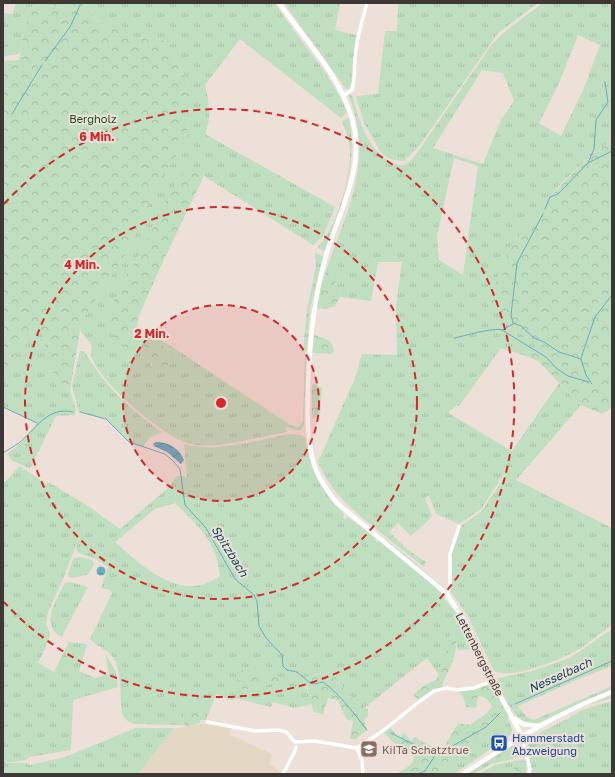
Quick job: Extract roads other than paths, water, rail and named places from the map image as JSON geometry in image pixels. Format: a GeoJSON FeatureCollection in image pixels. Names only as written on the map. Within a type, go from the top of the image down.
{"type":"FeatureCollection","features":[{"type":"Feature","properties":{"kind":"street","name":"Lettenbergstraße"},"geometry":{"type":"LineString","coordinates":[[279,3],[328,68],[344,94],[355,132],[356,156],[349,190],[318,284],[312,316],[308,392],[309,446],[317,472],[326,489],[337,503],[446,594],[467,624],[492,681],[522,736]]}},
{"type":"Feature","properties":{"kind":"street"},"geometry":{"type":"LineString","coordinates":[[344,94],[352,90],[354,84],[354,60],[367,3]]}},
{"type":"Feature","properties":{"kind":"street"},"geometry":{"type":"LineString","coordinates":[[446,594],[450,586],[450,554],[459,527]]}},
{"type":"Feature","properties":{"kind":"street"},"geometry":{"type":"LineString","coordinates":[[297,743],[314,741],[357,748],[384,730],[434,691],[447,688],[457,690],[474,688],[492,681]]}},
{"type":"Feature","properties":{"kind":"street"},"geometry":{"type":"LineString","coordinates":[[462,774],[539,726],[561,714],[612,692]]}},
{"type":"Feature","properties":{"kind":"street"},"geometry":{"type":"LineString","coordinates":[[512,717],[523,724],[539,726]]}},
{"type":"Feature","properties":{"kind":"street"},"geometry":{"type":"LineString","coordinates":[[207,722],[256,731],[279,730],[286,732],[297,743]]}},
{"type":"Feature","properties":{"kind":"street"},"geometry":{"type":"LineString","coordinates":[[522,736],[530,769],[529,774]]}},
{"type":"Feature","properties":{"kind":"street"},"geometry":{"type":"LineString","coordinates":[[283,774],[294,753],[297,743]]}},
{"type":"Feature","properties":{"kind":"street"},"geometry":{"type":"LineString","coordinates":[[357,748],[362,761],[363,774]]}},
{"type":"Feature","properties":{"kind":"water"},"geometry":{"type":"Polygon","coordinates":[[[156,442],[165,443],[177,449],[184,460],[181,464],[167,452],[154,446],[153,444],[156,442]]]}},
{"type":"Feature","properties":{"kind":"water"},"geometry":{"type":"Polygon","coordinates":[[[101,566],[106,571],[101,576],[96,571],[101,566]]]}},
{"type":"Feature","properties":{"kind":"waterway"},"geometry":{"type":"LineString","coordinates":[[45,61],[70,27],[81,3]]}},
{"type":"Feature","properties":{"kind":"waterway"},"geometry":{"type":"LineString","coordinates":[[12,114],[42,65]]}},
{"type":"Feature","properties":{"kind":"waterway"},"geometry":{"type":"LineString","coordinates":[[588,163],[594,149],[596,120],[608,102],[605,82]]}},
{"type":"Feature","properties":{"kind":"waterway"},"geometry":{"type":"LineString","coordinates":[[545,209],[550,197],[558,194],[588,163],[612,151]]}},
{"type":"Feature","properties":{"kind":"waterway"},"geometry":{"type":"LineString","coordinates":[[543,214],[517,263],[511,315],[513,323],[521,326],[534,338],[544,342],[559,352],[581,359],[586,375],[592,384]]}},
{"type":"Feature","properties":{"kind":"waterway"},"geometry":{"type":"LineString","coordinates":[[581,358],[595,317],[612,295]]}},
{"type":"Feature","properties":{"kind":"waterway"},"geometry":{"type":"LineString","coordinates":[[454,338],[486,331],[498,329],[502,330],[515,323]]}},
{"type":"Feature","properties":{"kind":"waterway"},"geometry":{"type":"LineString","coordinates":[[502,330],[546,357],[556,368],[568,376],[589,382]]}},
{"type":"Feature","properties":{"kind":"waterway"},"geometry":{"type":"LineString","coordinates":[[3,407],[37,423]]}},
{"type":"Feature","properties":{"kind":"waterway","name":"Spitzbach"},"geometry":{"type":"LineString","coordinates":[[3,453],[19,443],[49,415],[56,412],[73,412]]}},
{"type":"Feature","properties":{"kind":"waterway","name":"Spitzbach"},"geometry":{"type":"LineString","coordinates":[[80,412],[106,419],[129,442],[165,454],[174,462],[180,469],[185,505],[206,528],[235,579],[254,595],[257,601],[259,626],[266,638],[282,655],[283,666],[287,670],[297,672],[310,683],[314,684],[323,682],[330,687],[367,730]]}},
{"type":"Feature","properties":{"kind":"waterway","name":"Nesselbach"},"geometry":{"type":"LineString","coordinates":[[515,704],[612,661]]}},
{"type":"Feature","properties":{"kind":"waterway","name":"Nesselbach"},"geometry":{"type":"LineString","coordinates":[[391,733],[421,748],[440,753],[486,727],[500,713]]}},
{"type":"Feature","properties":{"kind":"waterway"},"geometry":{"type":"LineString","coordinates":[[417,774],[425,771],[436,754]]}},
{"type":"Feature","properties":{"kind":"place","name":"Hammerstadt Abzweigung"},"geometry":{"type":"Point","coordinates":[499,743]}},
{"type":"Feature","properties":{"kind":"place","name":"KiITa Schatztrue"},"geometry":{"type":"Point","coordinates":[369,749]}},
{"type":"Feature","properties":{"kind":"park label","name":"Bergholz"},"geometry":{"type":"Point","coordinates":[93,118]}}]}
